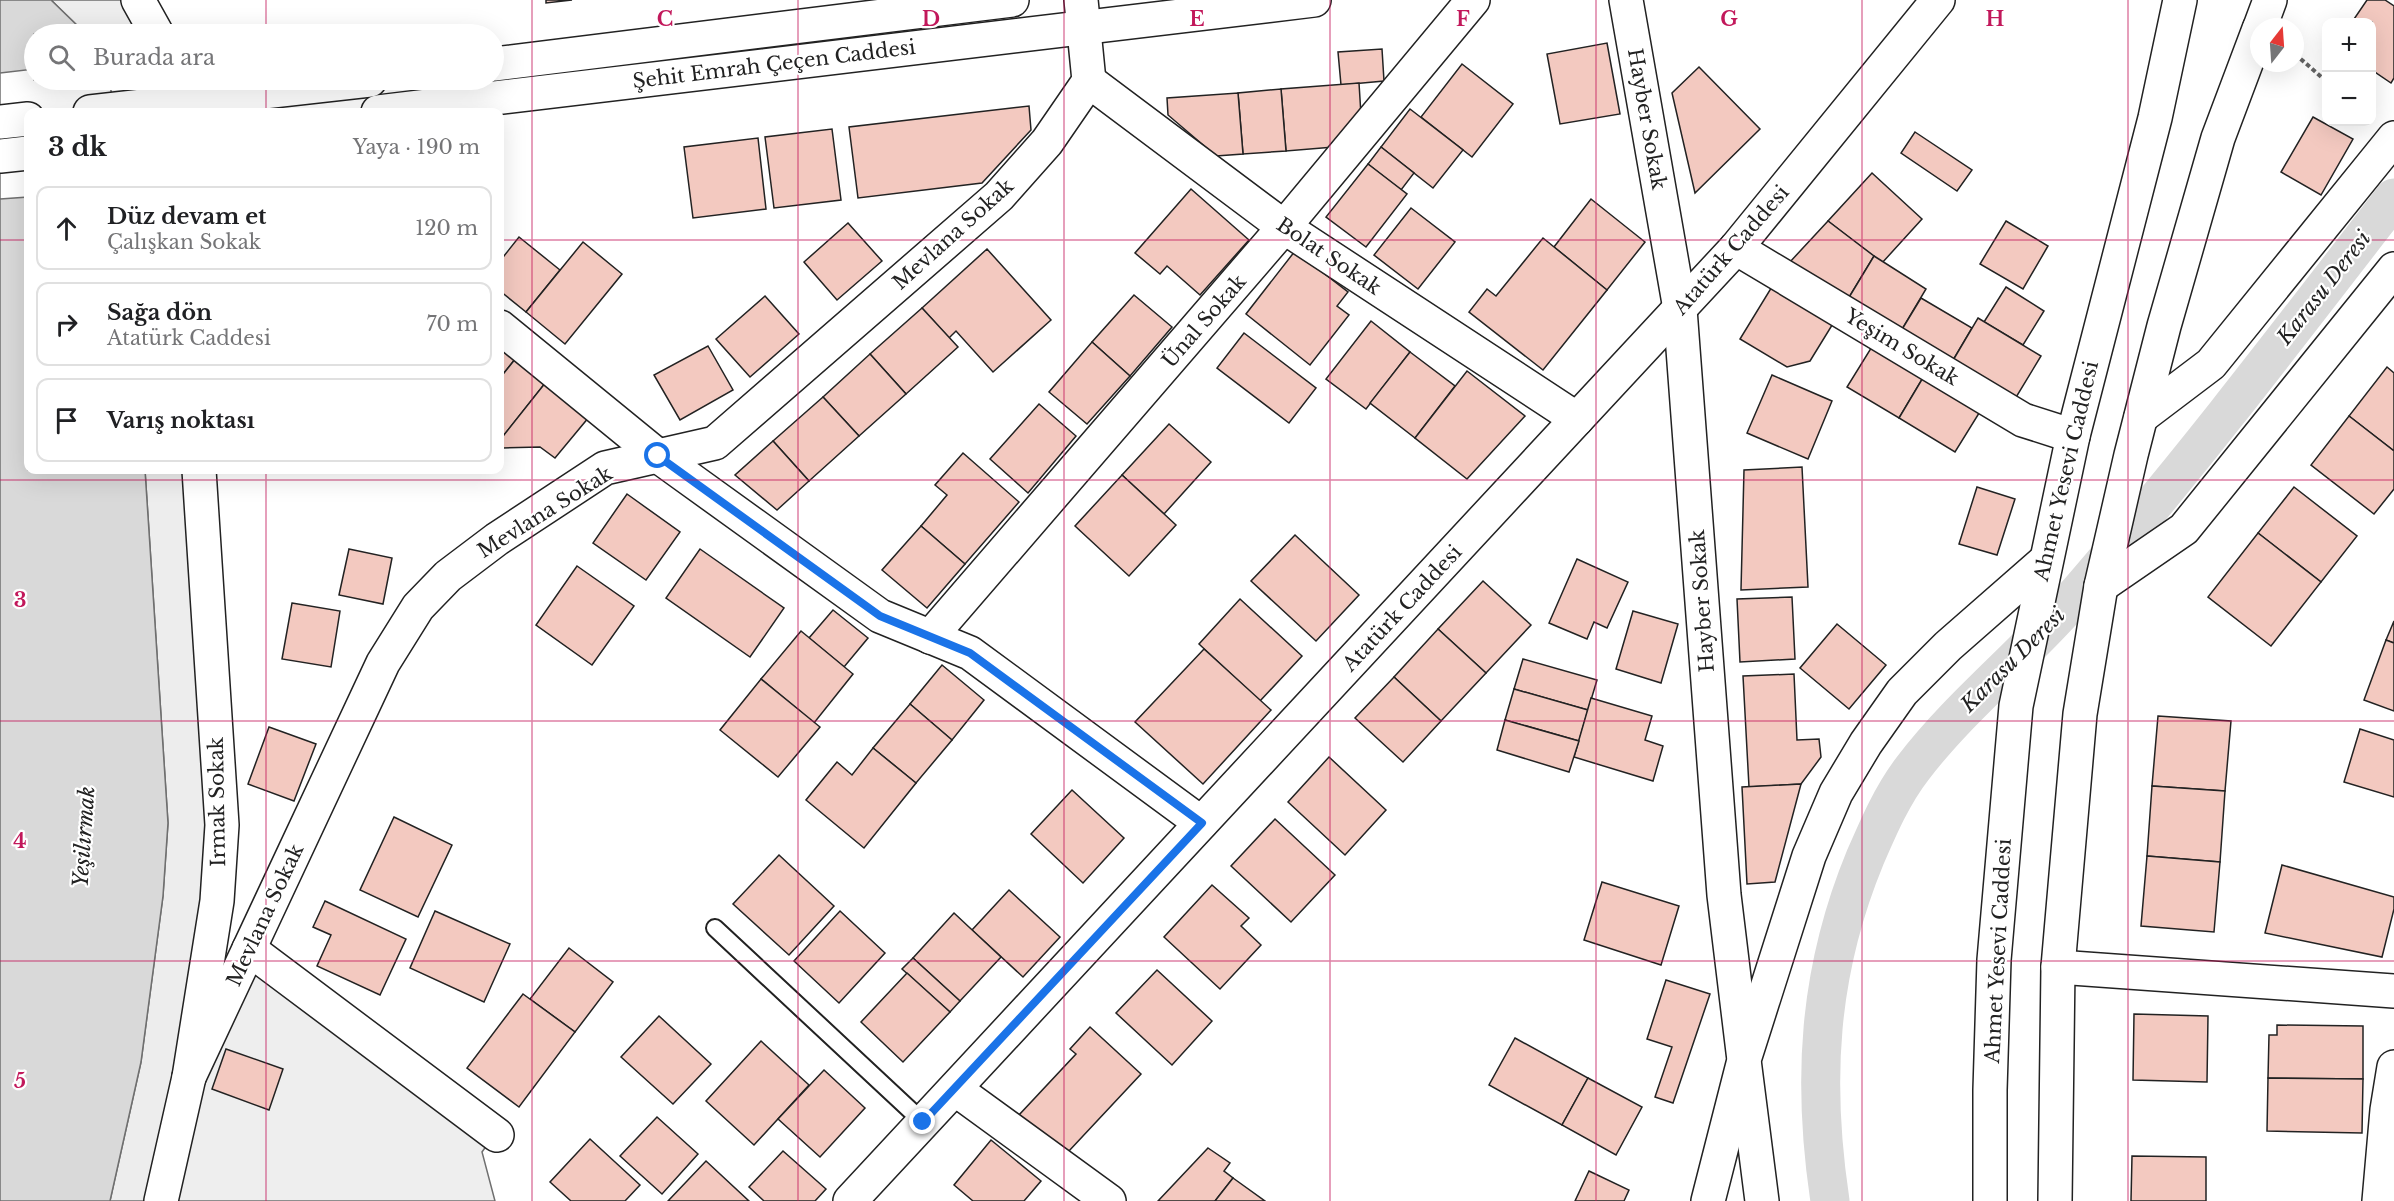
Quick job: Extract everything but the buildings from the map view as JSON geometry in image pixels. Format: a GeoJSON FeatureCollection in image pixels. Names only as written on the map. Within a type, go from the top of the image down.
{"type":"FeatureCollection","features":[{"type":"Feature","properties":{"kind":"main road"},"geometry":{"type":"LineString","coordinates":[[138,0],[151,24]]}},
{"type":"Feature","properties":{"kind":"main road","name":"Şehit Emrah Çeçen Caddesi"},"geometry":{"type":"LineString","coordinates":[[504,63],[1012,0]]}},
{"type":"Feature","properties":{"kind":"main road","name":"Şehit Emrah Çeçen Caddesi"},"geometry":{"type":"LineString","coordinates":[[406,108],[1082,13],[1314,0]]}},
{"type":"Feature","properties":{"kind":"main road","name":"Ünal Sokak"},"geometry":{"type":"LineString","coordinates":[[930,637],[1284,227],[1473,0]]}},
{"type":"Feature","properties":{"kind":"main road","name":"Hayber Sokak"},"geometry":{"type":"LineString","coordinates":[[1626,0],[1680,309],[1724,895],[1744,1060],[1708,1201]]}},
{"type":"Feature","properties":{"kind":"main road","name":"Atatürk Caddesi"},"geometry":{"type":"LineString","coordinates":[[850,1201],[1736,248],[1938,0]]}},
{"type":"Feature","properties":{"kind":"main road","name":"Ahmet Yesevi Caddesi"},"geometry":{"type":"LineString","coordinates":[[1990,1201],[1990,1090],[1994,960],[2016,706],[2063,477],[2155,118],[2180,0]]}},
{"type":"Feature","properties":{"kind":"main road"},"geometry":{"type":"LineString","coordinates":[[2263,18],[2270,0]]}},
{"type":"Feature","properties":{"kind":"main road"},"geometry":{"type":"LineString","coordinates":[[1082,13],[1089,81]]}},
{"type":"Feature","properties":{"kind":"main road"},"geometry":{"type":"LineString","coordinates":[[2055,1201],[2058,967],[2080,714],[2101,586],[2131,455],[2218,138],[2250,52]]}},
{"type":"Feature","properties":{"kind":"main road","name":"Bolat Sokak"},"geometry":{"type":"LineString","coordinates":[[1089,81],[1284,227],[1577,419]]}},
{"type":"Feature","properties":{"kind":"main road","name":"Mevlana Sokak"},"geometry":{"type":"LineString","coordinates":[[189,1077],[383,663],[418,607],[448,576],[497,539],[605,468],[715,443],[999,196],[1047,142],[1089,81]]}},
{"type":"Feature","properties":{"kind":"main road"},"geometry":{"type":"LineString","coordinates":[[106,108],[172,92],[205,90]]}},
{"type":"Feature","properties":{"kind":"main road"},"geometry":{"type":"LineString","coordinates":[[0,122],[24,119]]}},
{"type":"Feature","properties":{"kind":"main road"},"geometry":{"type":"LineString","coordinates":[[2141,417],[2211,364],[2394,138]]}},
{"type":"Feature","properties":{"kind":"main road"},"geometry":{"type":"LineString","coordinates":[[0,156],[24,153]]}},
{"type":"Feature","properties":{"kind":"main road","name":"Yeşim Sokak"},"geometry":{"type":"LineString","coordinates":[[1736,248],[2022,420],[2073,436]]}},
{"type":"Feature","properties":{"kind":"main road"},"geometry":{"type":"LineString","coordinates":[[2101,586],[2184,529],[2394,269]]}},
{"type":"Feature","properties":{"kind":"main road"},"geometry":{"type":"LineString","coordinates":[[504,330],[658,456],[880,616],[970,653],[1202,823]]}},
{"type":"Feature","properties":{"kind":"main road","name":"Irmak Sokak"},"geometry":{"type":"LineString","coordinates":[[161,1201],[189,1077],[217,901],[222,825],[198,474]]}},
{"type":"Feature","properties":{"kind":"main road"},"geometry":{"type":"LineString","coordinates":[[1762,1201],[1744,1060],[1809,856],[1842,783],[1866,743],[1902,692],[1948,646],[2044,561]]}},
{"type":"Feature","properties":{"kind":"main road"},"geometry":{"type":"LineString","coordinates":[[249,949],[497,1135]]}},
{"type":"Feature","properties":{"kind":"main road"},"geometry":{"type":"LineString","coordinates":[[2058,967],[2394,991]]}},
{"type":"Feature","properties":{"kind":"main road"},"geometry":{"type":"LineString","coordinates":[[2379,1201],[2387,1110],[2394,1067]]}},
{"type":"Feature","properties":{"kind":"main road"},"geometry":{"type":"LineString","coordinates":[[955,1089],[1109,1201]]}},
{"type":"Feature","properties":{"kind":"lane"},"geometry":{"type":"LineString","coordinates":[[715,928],[923,1122]]}},
{"type":"Feature","properties":{"kind":"path"},"geometry":{"type":"LineString","coordinates":[[2304,62],[2322,78]]}},
{"type":"Feature","properties":{"kind":"shaded area"},"geometry":{"type":"Polygon","coordinates":[[[51,0],[138,0],[151,24],[76,24],[51,0]]]}},
{"type":"Feature","properties":{"kind":"shaded area"},"geometry":{"type":"Polygon","coordinates":[[[145,474],[199,474],[222,825],[161,1201],[110,1201],[141,1062],[163,896],[168,823],[145,474]]]}},
{"type":"Feature","properties":{"kind":"shaded area"},"geometry":{"type":"Polygon","coordinates":[[[249,949],[495,1134],[482,1152],[495,1201],[161,1201],[249,949]]]}},
{"type":"Feature","properties":{"kind":"water","name":"Yeşilırmak"},"geometry":{"type":"Polygon","coordinates":[[[0,0],[51,0],[76,24],[24,24],[24,90],[32,90],[29,108],[24,108],[24,474],[145,474],[168,823],[163,896],[141,1062],[110,1201],[0,1201],[0,0]]]}},
{"type":"Feature","properties":{"kind":"pier"},"geometry":{"type":"Polygon","coordinates":[[[24,70],[24,90],[111,90],[114,108],[24,108],[24,197],[0,199],[0,73],[24,70]]]}},
{"type":"Feature","properties":{"kind":"waterway","name":"Karasu Deresi"},"geometry":{"type":"LineString","coordinates":[[1830,1201],[1821,1113],[1823,1027],[1829,985],[1837,943],[1849,901],[1865,858],[1892,800],[1905,778],[1929,748],[2061,612],[2146,513],[2394,198]]}},
{"type":"Feature","properties":{"kind":"route"},"geometry":{"type":"LineString","coordinates":[[658,456],[880,616],[970,653],[1202,823],[923,1122]]}}]}
